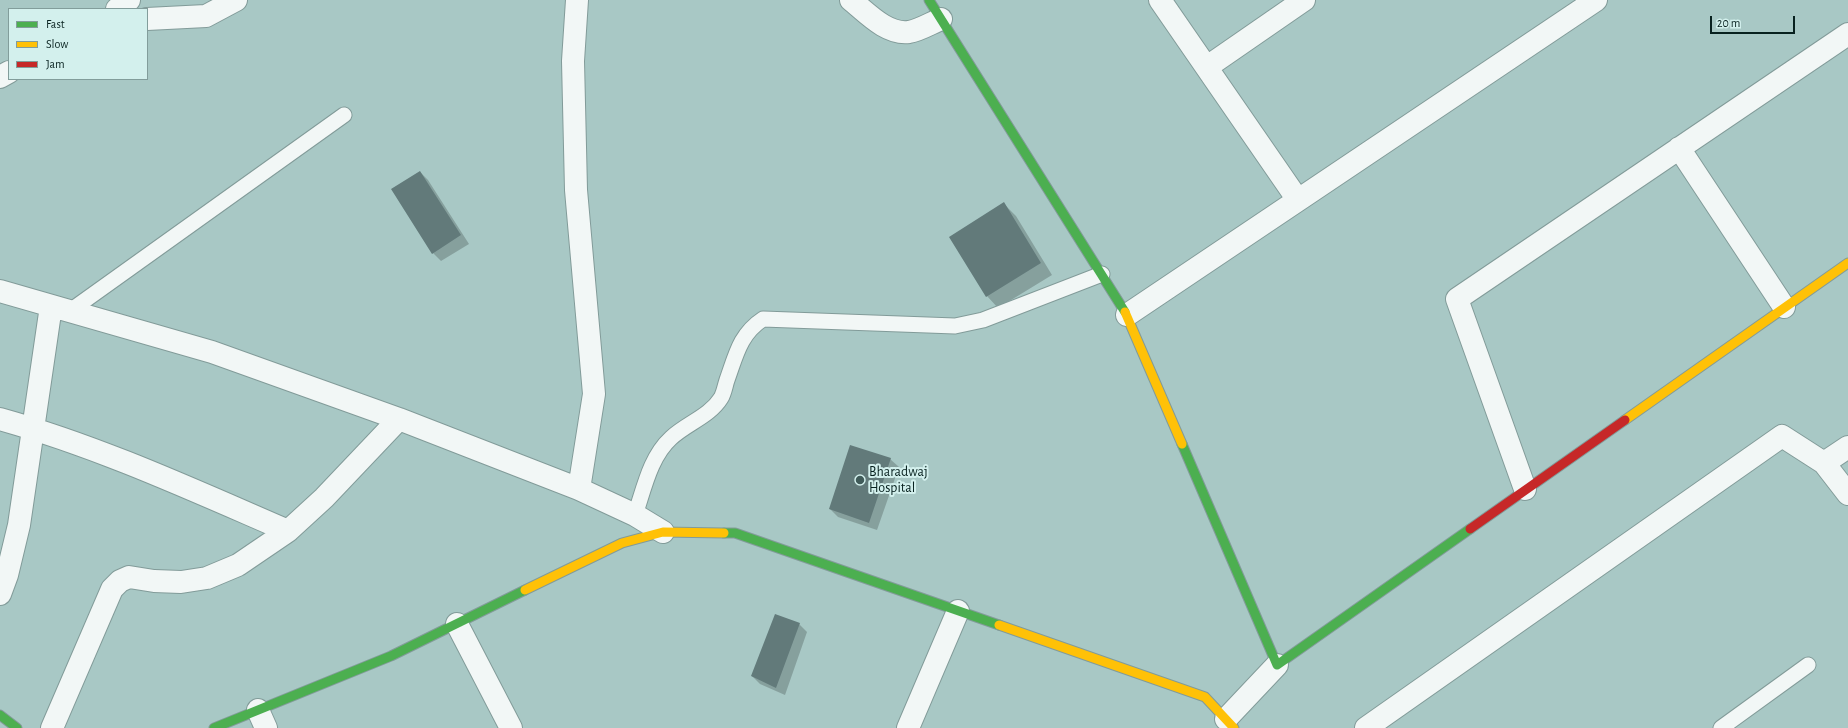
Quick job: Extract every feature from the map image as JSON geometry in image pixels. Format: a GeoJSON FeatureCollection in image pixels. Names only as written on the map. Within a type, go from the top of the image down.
{"type":"FeatureCollection","features":[{"type":"Feature","properties":{"kind":"street"},"geometry":{"type":"LineString","coordinates":[[117,8],[129,0]]}},
{"type":"Feature","properties":{"kind":"street"},"geometry":{"type":"LineString","coordinates":[[148,19],[206,16],[236,0]]}},
{"type":"Feature","properties":{"kind":"street"},"geometry":{"type":"LineString","coordinates":[[577,0],[573,61],[576,190],[594,394],[579,489]]}},
{"type":"Feature","properties":{"kind":"street"},"geometry":{"type":"LineString","coordinates":[[851,0],[876,21],[895,32],[910,32],[941,20]]}},
{"type":"Feature","properties":{"kind":"street"},"geometry":{"type":"LineString","coordinates":[[929,0],[1127,314],[1277,665]]}},
{"type":"Feature","properties":{"kind":"street"},"geometry":{"type":"LineString","coordinates":[[1160,0],[1298,200]]}},
{"type":"Feature","properties":{"kind":"street"},"geometry":{"type":"LineString","coordinates":[[1207,67],[1304,0]]}},
{"type":"Feature","properties":{"kind":"street"},"geometry":{"type":"LineString","coordinates":[[1127,314],[1596,0]]}},
{"type":"Feature","properties":{"kind":"street"},"geometry":{"type":"LineString","coordinates":[[1525,489],[1457,299],[1848,34]]}},
{"type":"Feature","properties":{"kind":"street"},"geometry":{"type":"LineString","coordinates":[[1679,148],[1784,307]]}},
{"type":"Feature","properties":{"kind":"street"},"geometry":{"type":"LineString","coordinates":[[214,728],[262,719],[622,543],[663,532],[735,533],[1205,697],[1230,724],[1277,665],[1848,263]]}},
{"type":"Feature","properties":{"kind":"street"},"geometry":{"type":"LineString","coordinates":[[0,291],[212,352],[398,418],[579,489],[635,515],[663,532]]}},
{"type":"Feature","properties":{"kind":"street"},"geometry":{"type":"LineString","coordinates":[[0,594],[7,575],[19,525],[33,428],[61,308]]}},
{"type":"Feature","properties":{"kind":"street"},"geometry":{"type":"LineString","coordinates":[[52,728],[112,589],[120,581],[129,577],[154,581],[181,582],[207,578],[238,565],[288,531],[324,498],[398,418]]}},
{"type":"Feature","properties":{"kind":"street"},"geometry":{"type":"LineString","coordinates":[[0,419],[33,428],[134,464],[288,531]]}},
{"type":"Feature","properties":{"kind":"street"},"geometry":{"type":"LineString","coordinates":[[1366,728],[1782,436],[1824,463],[1848,494]]}},
{"type":"Feature","properties":{"kind":"street"},"geometry":{"type":"LineString","coordinates":[[1824,463],[1848,447]]}},
{"type":"Feature","properties":{"kind":"street"},"geometry":{"type":"LineString","coordinates":[[908,728],[958,611]]}},
{"type":"Feature","properties":{"kind":"street"},"geometry":{"type":"LineString","coordinates":[[457,624],[511,728]]}},
{"type":"Feature","properties":{"kind":"street"},"geometry":{"type":"LineString","coordinates":[[0,715],[17,728]]}},
{"type":"Feature","properties":{"kind":"lane"},"geometry":{"type":"LineString","coordinates":[[61,308],[344,115]]}},
{"type":"Feature","properties":{"kind":"lane"},"geometry":{"type":"LineString","coordinates":[[635,515],[654,462],[661,449],[672,437],[710,411],[721,397],[740,344],[751,327],[763,318],[955,326],[983,320],[1102,274]]}},
{"type":"Feature","properties":{"kind":"lane"},"geometry":{"type":"LineString","coordinates":[[1721,728],[1808,666]]}},
{"type":"Feature","properties":{"kind":"building"},"geometry":{"type":"Polygon","coordinates":[[[420,171],[461,235],[432,254],[391,189],[420,171]]]}},
{"type":"Feature","properties":{"kind":"building"},"geometry":{"type":"Polygon","coordinates":[[[1004,202],[1041,263],[986,297],[949,237],[1004,202]]]}},
{"type":"Feature","properties":{"kind":"building"},"geometry":{"type":"Polygon","coordinates":[[[850,445],[891,458],[869,523],[829,509],[850,445]]]}},
{"type":"Feature","properties":{"kind":"building"},"geometry":{"type":"Polygon","coordinates":[[[775,614],[800,623],[776,688],[751,676],[775,614]]]}},
{"type":"Feature","properties":{"kind":"traffic: fast"},"geometry":{"type":"LineString","coordinates":[[929,0],[1125,312]]}},
{"type":"Feature","properties":{"kind":"traffic: fast"},"geometry":{"type":"LineString","coordinates":[[1182,444],[1277,665],[1470,529]]}},
{"type":"Feature","properties":{"kind":"traffic: fast"},"geometry":{"type":"LineString","coordinates":[[724,533],[735,533],[999,625]]}},
{"type":"Feature","properties":{"kind":"traffic: fast"},"geometry":{"type":"LineString","coordinates":[[214,728],[391,656],[525,590]]}},
{"type":"Feature","properties":{"kind":"traffic: fast"},"geometry":{"type":"LineString","coordinates":[[0,715],[17,728]]}},
{"type":"Feature","properties":{"kind":"traffic: slow"},"geometry":{"type":"LineString","coordinates":[[1625,420],[1848,263]]}},
{"type":"Feature","properties":{"kind":"traffic: slow"},"geometry":{"type":"LineString","coordinates":[[1125,312],[1182,444]]}},
{"type":"Feature","properties":{"kind":"traffic: slow"},"geometry":{"type":"LineString","coordinates":[[525,590],[622,543],[663,532],[724,533]]}},
{"type":"Feature","properties":{"kind":"traffic: slow"},"geometry":{"type":"LineString","coordinates":[[999,625],[1205,697],[1234,728]]}},
{"type":"Feature","properties":{"kind":"traffic: jam"},"geometry":{"type":"LineString","coordinates":[[1470,529],[1625,420]]}},
{"type":"Feature","properties":{"kind":"place","name":"Bharadwaj Hospital"},"geometry":{"type":"Point","coordinates":[860,480]}}]}
